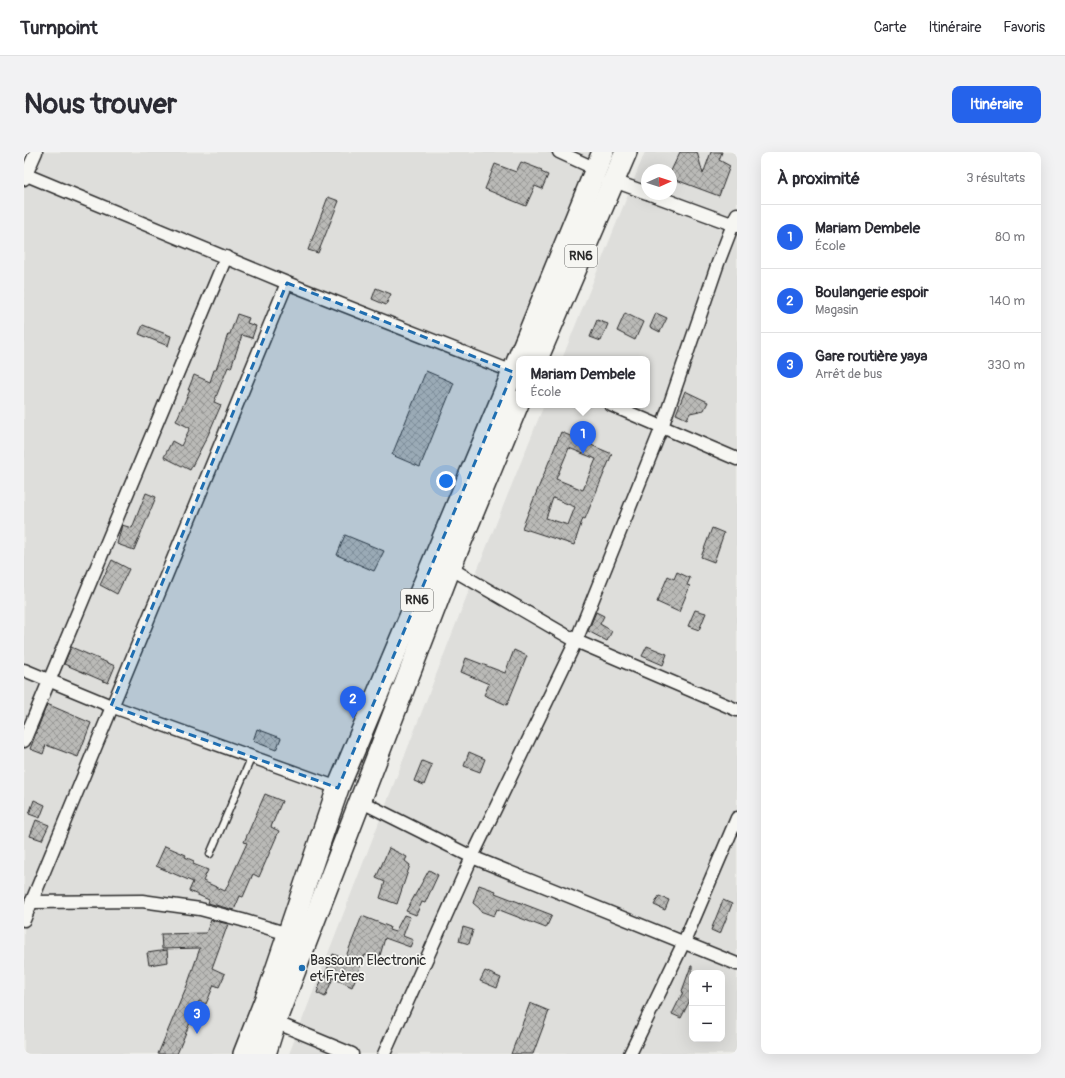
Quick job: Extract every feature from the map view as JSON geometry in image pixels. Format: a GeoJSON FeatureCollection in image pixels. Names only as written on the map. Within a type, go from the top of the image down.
{"type":"FeatureCollection","features":[{"type":"Feature","properties":{"kind":"highway","name":"RN6"},"geometry":{"type":"LineString","coordinates":[[538,356],[626,152]]}},
{"type":"Feature","properties":{"kind":"highway","name":"RN6"},"geometry":{"type":"LineString","coordinates":[[522,356],[600,160]]}},
{"type":"Feature","properties":{"kind":"highway","name":"RN6"},"geometry":{"type":"LineString","coordinates":[[244,1054],[270,988],[338,788],[516,372]]}},
{"type":"Feature","properties":{"kind":"highway","name":"RN6"},"geometry":{"type":"LineString","coordinates":[[265,1054],[275,1022],[450,568],[516,408]]}},
{"type":"Feature","properties":{"kind":"street"},"geometry":{"type":"LineString","coordinates":[[36,152],[25,176],[287,283],[516,372]]}},
{"type":"Feature","properties":{"kind":"street"},"geometry":{"type":"LineString","coordinates":[[560,152],[600,160]]}},
{"type":"Feature","properties":{"kind":"street"},"geometry":{"type":"LineString","coordinates":[[614,180],[641,191]]}},
{"type":"Feature","properties":{"kind":"street"},"geometry":{"type":"LineString","coordinates":[[384,1054],[472,856],[576,641],[662,427],[735,221],[669,200]]}},
{"type":"Feature","properties":{"kind":"street"},"geometry":{"type":"LineString","coordinates":[[24,741],[226,257]]}},
{"type":"Feature","properties":{"kind":"street"},"geometry":{"type":"LineString","coordinates":[[24,920],[111,706],[287,283]]}},
{"type":"Feature","properties":{"kind":"street"},"geometry":{"type":"LineString","coordinates":[[618,408],[737,459]]}},
{"type":"Feature","properties":{"kind":"street"},"geometry":{"type":"LineString","coordinates":[[450,568],[576,641],[737,710]]}},
{"type":"Feature","properties":{"kind":"street"},"geometry":{"type":"LineString","coordinates":[[24,670],[111,706],[338,788]]}},
{"type":"Feature","properties":{"kind":"street"},"geometry":{"type":"LineString","coordinates":[[360,801],[472,856],[737,964]]}},
{"type":"Feature","properties":{"kind":"street"},"geometry":{"type":"LineString","coordinates":[[630,1054],[684,942],[737,818]]}},
{"type":"Feature","properties":{"kind":"street"},"geometry":{"type":"LineString","coordinates":[[31,902],[142,901],[200,909],[288,934]]}},
{"type":"Feature","properties":{"kind":"street"},"geometry":{"type":"LineString","coordinates":[[275,1022],[352,1054]]}},
{"type":"Feature","properties":{"kind":"lane"},"geometry":{"type":"LineString","coordinates":[[210,854],[252,756]]}},
{"type":"Feature","properties":{"kind":"highlighted area"},"geometry":{"type":"Polygon","coordinates":[[[287,283],[513,372],[338,788],[111,706],[287,283]]]}},
{"type":"Feature","properties":{"kind":"shaded area"},"geometry":{"type":"Polygon","coordinates":[[[24,152],[607,152],[523,356],[516,356],[516,374],[237,1054],[24,1054],[24,152]]]}},
{"type":"Feature","properties":{"kind":"shaded area"},"geometry":{"type":"Polygon","coordinates":[[[645,152],[737,152],[737,1054],[289,1054],[464,603],[543,408],[650,408],[650,356],[563,356],[645,152]]]}},
{"type":"Feature","properties":{"kind":"building"},"geometry":{"type":"Polygon","coordinates":[[[680,152],[697,152],[703,174],[711,152],[722,152],[719,160],[730,166],[719,196],[677,180],[677,164],[674,164],[680,152]]]}},
{"type":"Feature","properties":{"kind":"building"},"geometry":{"type":"Polygon","coordinates":[[[521,162],[542,170],[541,172],[548,175],[542,189],[535,186],[526,206],[485,189],[495,164],[516,172],[521,162]]]}},
{"type":"Feature","properties":{"kind":"building"},"geometry":{"type":"Polygon","coordinates":[[[328,197],[339,201],[318,253],[308,250],[328,197]]]}},
{"type":"Feature","properties":{"kind":"building"},"geometry":{"type":"Polygon","coordinates":[[[376,288],[391,294],[386,305],[372,299],[376,288]]]}},
{"type":"Feature","properties":{"kind":"building"},"geometry":{"type":"Polygon","coordinates":[[[625,313],[643,322],[635,340],[617,331],[625,313]]]}},
{"type":"Feature","properties":{"kind":"building"},"geometry":{"type":"Polygon","coordinates":[[[656,313],[667,318],[660,332],[650,327],[656,313]]]}},
{"type":"Feature","properties":{"kind":"building"},"geometry":{"type":"Polygon","coordinates":[[[237,314],[249,318],[247,323],[256,326],[252,338],[242,335],[231,368],[228,367],[214,402],[221,405],[190,470],[164,457],[172,441],[181,446],[190,428],[176,421],[190,390],[188,390],[194,375],[210,382],[237,314]]]}},
{"type":"Feature","properties":{"kind":"building"},"geometry":{"type":"Polygon","coordinates":[[[597,320],[608,324],[601,341],[590,337],[597,320]]]}},
{"type":"Feature","properties":{"kind":"building"},"geometry":{"type":"Polygon","coordinates":[[[143,325],[171,336],[168,346],[139,334],[143,325]]]}},
{"type":"Feature","properties":{"kind":"building"},"geometry":{"type":"Polygon","coordinates":[[[426,371],[454,383],[420,467],[392,455],[426,371]]]}},
{"type":"Feature","properties":{"kind":"building"},"geometry":{"type":"Polygon","coordinates":[[[685,391],[708,402],[704,410],[690,413],[687,419],[676,414],[685,391]]]}},
{"type":"Feature","properties":{"kind":"building"},"geometry":{"type":"Polygon","coordinates":[[[561,432],[612,454],[585,519],[583,518],[574,545],[522,528],[561,432]],[[569,448],[556,479],[583,490],[596,459],[569,448]],[[553,498],[546,518],[568,525],[575,507],[553,498]]]}},
{"type":"Feature","properties":{"kind":"building"},"geometry":{"type":"Polygon","coordinates":[[[146,493],[156,497],[134,550],[117,544],[122,525],[132,528],[146,493]]]}},
{"type":"Feature","properties":{"kind":"building"},"geometry":{"type":"Polygon","coordinates":[[[712,528],[724,533],[714,562],[701,557],[712,528]]]}},
{"type":"Feature","properties":{"kind":"building"},"geometry":{"type":"Polygon","coordinates":[[[345,535],[384,551],[374,571],[337,555],[345,535]]]}},
{"type":"Feature","properties":{"kind":"building"},"geometry":{"type":"Polygon","coordinates":[[[112,560],[129,569],[117,594],[100,585],[112,560]]]}},
{"type":"Feature","properties":{"kind":"building"},"geometry":{"type":"Polygon","coordinates":[[[677,572],[690,578],[687,585],[690,586],[679,612],[657,602],[668,576],[674,579],[677,572]]]}},
{"type":"Feature","properties":{"kind":"building"},"geometry":{"type":"Polygon","coordinates":[[[695,610],[706,613],[699,630],[688,626],[695,610]]]}},
{"type":"Feature","properties":{"kind":"building"},"geometry":{"type":"Polygon","coordinates":[[[596,612],[604,616],[600,624],[612,631],[607,641],[588,631],[596,612]]]}},
{"type":"Feature","properties":{"kind":"building"},"geometry":{"type":"Polygon","coordinates":[[[647,646],[667,654],[663,665],[642,656],[647,646]]]}},
{"type":"Feature","properties":{"kind":"building"},"geometry":{"type":"Polygon","coordinates":[[[71,647],[115,666],[108,683],[64,664],[71,647]]]}},
{"type":"Feature","properties":{"kind":"building"},"geometry":{"type":"Polygon","coordinates":[[[514,650],[527,656],[507,705],[484,695],[489,684],[461,672],[466,658],[505,673],[514,650]]]}},
{"type":"Feature","properties":{"kind":"building"},"geometry":{"type":"Polygon","coordinates":[[[47,704],[91,723],[78,757],[46,745],[43,754],[30,749],[47,704]]]}},
{"type":"Feature","properties":{"kind":"building"},"geometry":{"type":"Polygon","coordinates":[[[257,729],[281,738],[276,750],[253,741],[257,729]]]}},
{"type":"Feature","properties":{"kind":"building"},"geometry":{"type":"Polygon","coordinates":[[[469,752],[485,759],[480,772],[464,766],[469,752]]]}},
{"type":"Feature","properties":{"kind":"building"},"geometry":{"type":"Polygon","coordinates":[[[422,761],[432,765],[424,785],[414,781],[422,761]]]}},
{"type":"Feature","properties":{"kind":"building"},"geometry":{"type":"Polygon","coordinates":[[[265,794],[282,801],[271,827],[279,831],[259,877],[253,874],[243,897],[240,896],[234,910],[208,903],[209,900],[189,891],[193,882],[156,866],[165,846],[186,855],[185,857],[194,861],[193,864],[208,870],[203,881],[225,891],[247,843],[244,842],[265,794]]]}},
{"type":"Feature","properties":{"kind":"building"},"geometry":{"type":"Polygon","coordinates":[[[34,800],[45,805],[40,818],[29,814],[34,800]]]}},
{"type":"Feature","properties":{"kind":"building"},"geometry":{"type":"Polygon","coordinates":[[[36,820],[49,825],[42,840],[30,836],[36,820]]]}},
{"type":"Feature","properties":{"kind":"building"},"geometry":{"type":"Polygon","coordinates":[[[389,848],[407,857],[405,861],[410,865],[397,904],[380,898],[385,882],[376,878],[389,848]]]}},
{"type":"Feature","properties":{"kind":"building"},"geometry":{"type":"Polygon","coordinates":[[[429,870],[438,875],[425,903],[422,902],[416,915],[406,911],[429,870]]]}},
{"type":"Feature","properties":{"kind":"building"},"geometry":{"type":"Polygon","coordinates":[[[479,885],[496,891],[495,893],[552,915],[546,928],[497,909],[494,916],[480,911],[480,909],[473,903],[479,885]]]}},
{"type":"Feature","properties":{"kind":"building"},"geometry":{"type":"Polygon","coordinates":[[[659,896],[669,900],[665,910],[654,905],[659,896]]]}},
{"type":"Feature","properties":{"kind":"building"},"geometry":{"type":"Polygon","coordinates":[[[723,900],[732,904],[720,934],[711,930],[723,900]]]}},
{"type":"Feature","properties":{"kind":"building"},"geometry":{"type":"Polygon","coordinates":[[[404,915],[410,917],[403,936],[413,940],[410,947],[385,938],[379,959],[365,955],[352,987],[333,978],[325,997],[317,993],[323,975],[332,978],[325,975],[333,954],[345,959],[362,916],[390,927],[389,930],[395,932],[404,915]]]}},
{"type":"Feature","properties":{"kind":"building"},"geometry":{"type":"Polygon","coordinates":[[[211,920],[228,924],[212,968],[225,974],[219,987],[214,985],[206,1004],[199,1001],[177,1054],[158,1054],[188,983],[200,948],[162,949],[161,934],[206,933],[211,920]]]}},
{"type":"Feature","properties":{"kind":"building"},"geometry":{"type":"Polygon","coordinates":[[[463,927],[473,930],[469,944],[459,941],[463,927]]]}},
{"type":"Feature","properties":{"kind":"building"},"geometry":{"type":"Polygon","coordinates":[[[167,950],[168,962],[149,965],[147,953],[167,950]]]}},
{"type":"Feature","properties":{"kind":"building"},"geometry":{"type":"Polygon","coordinates":[[[485,971],[501,978],[497,988],[480,981],[485,971]]]}},
{"type":"Feature","properties":{"kind":"building"},"geometry":{"type":"Polygon","coordinates":[[[689,972],[689,1002],[681,1018],[672,1014],[683,992],[682,991],[689,972]]]}},
{"type":"Feature","properties":{"kind":"building"},"geometry":{"type":"Polygon","coordinates":[[[530,1003],[549,1011],[533,1054],[511,1054],[530,1003]]]}},
{"type":"Feature","properties":{"kind":"place","name":"Mariam Dembele"},"geometry":{"type":"Point","coordinates":[583,454]}},
{"type":"Feature","properties":{"kind":"place","name":"Boulangerie espoir"},"geometry":{"type":"Point","coordinates":[353,719]}},
{"type":"Feature","properties":{"kind":"place","name":"Bassoum Electronic et Frères"},"geometry":{"type":"Point","coordinates":[302,968]}},
{"type":"Feature","properties":{"kind":"place","name":"Gare routière yaya"},"geometry":{"type":"Point","coordinates":[197,1034]}}]}
